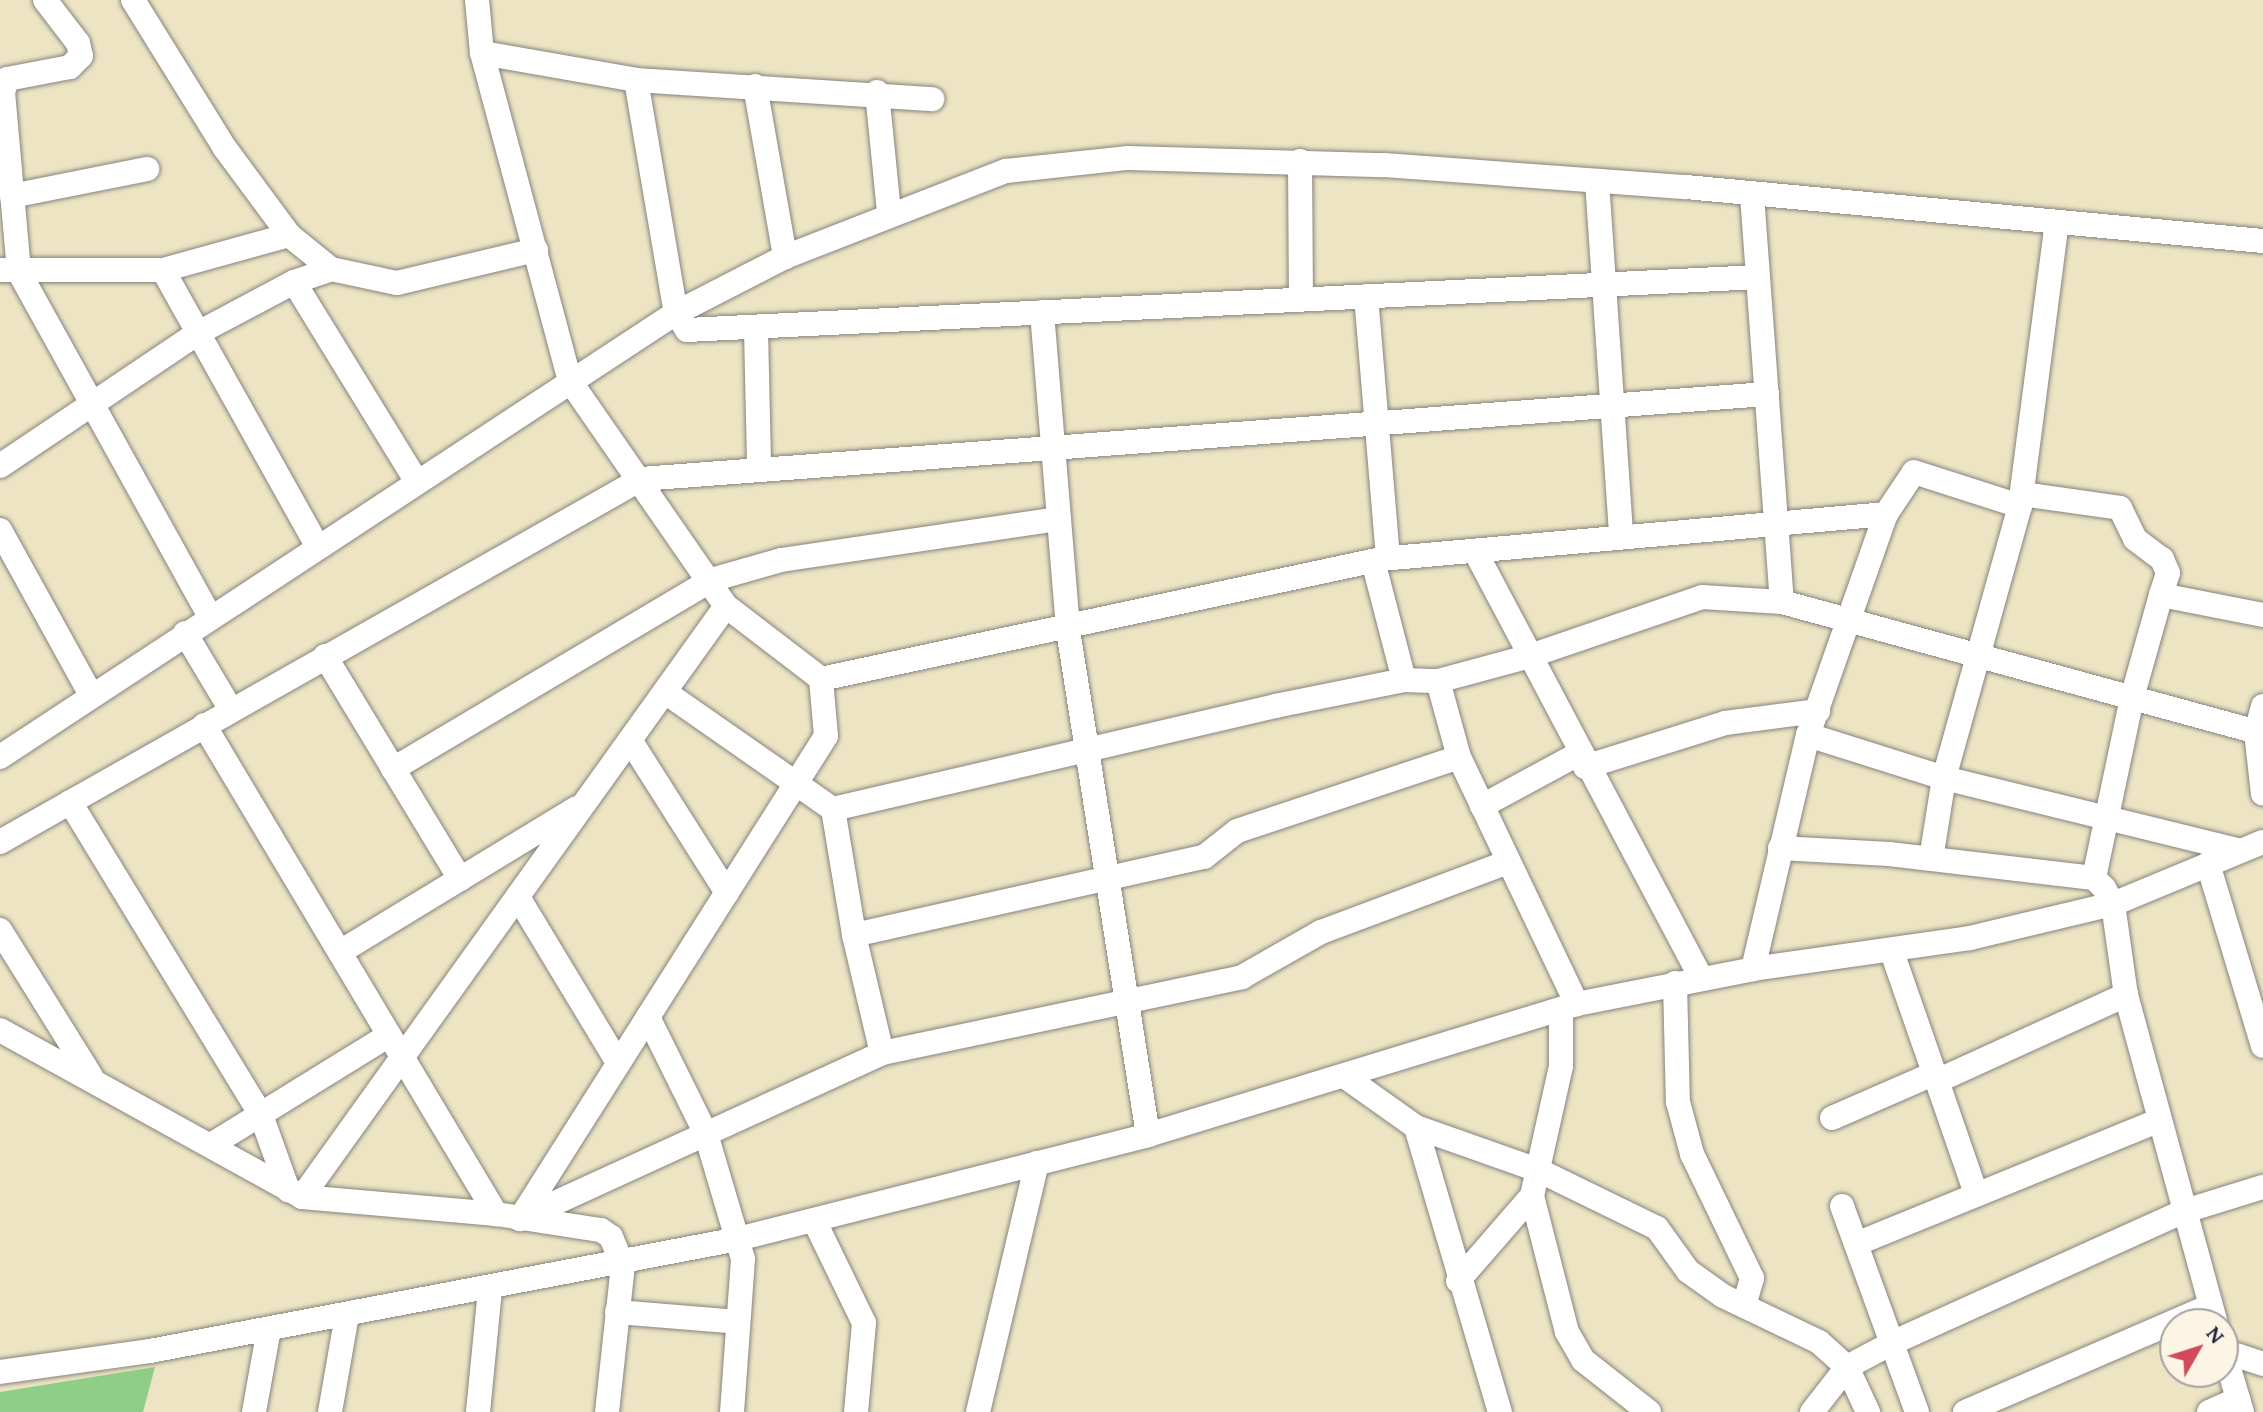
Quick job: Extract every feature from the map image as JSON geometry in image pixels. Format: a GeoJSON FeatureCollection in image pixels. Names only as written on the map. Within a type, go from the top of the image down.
{"type":"FeatureCollection","features":[{"type":"Feature","properties":{"kind":"street"},"geometry":{"type":"LineString","coordinates":[[45,0],[78,43],[81,56],[70,67],[7,79],[3,92],[12,196],[10,271],[210,617]]}},
{"type":"Feature","properties":{"kind":"street"},"geometry":{"type":"LineString","coordinates":[[133,0],[224,147],[289,235],[331,269],[397,283],[536,250]]}},
{"type":"Feature","properties":{"kind":"street"},"geometry":{"type":"LineString","coordinates":[[477,0],[482,53],[570,381],[641,479],[726,606],[821,679],[826,736],[520,1219]]}},
{"type":"Feature","properties":{"kind":"street"},"geometry":{"type":"LineString","coordinates":[[482,53],[636,80],[877,92],[932,99]]}},
{"type":"Feature","properties":{"kind":"street"},"geometry":{"type":"LineString","coordinates":[[636,80],[676,313],[687,330],[756,330],[1042,312],[1758,277]]}},
{"type":"Feature","properties":{"kind":"street"},"geometry":{"type":"LineString","coordinates":[[755,86],[785,257]]}},
{"type":"Feature","properties":{"kind":"street"},"geometry":{"type":"LineString","coordinates":[[877,92],[889,213]]}},
{"type":"Feature","properties":{"kind":"street"},"geometry":{"type":"LineString","coordinates":[[0,757],[317,545],[676,313],[785,257],[889,213],[1006,171],[1128,158],[1300,161],[1597,181],[2263,241]]}},
{"type":"Feature","properties":{"kind":"street"},"geometry":{"type":"LineString","coordinates":[[1300,161],[1301,299]]}},
{"type":"Feature","properties":{"kind":"street"},"geometry":{"type":"LineString","coordinates":[[12,196],[147,169]]}},
{"type":"Feature","properties":{"kind":"street"},"geometry":{"type":"LineString","coordinates":[[1597,181],[1601,284],[1621,537]]}},
{"type":"Feature","properties":{"kind":"street"},"geometry":{"type":"LineString","coordinates":[[1752,195],[1782,602]]}},
{"type":"Feature","properties":{"kind":"street"},"geometry":{"type":"LineString","coordinates":[[1931,859],[1944,778],[2021,500],[2057,223]]}},
{"type":"Feature","properties":{"kind":"street"},"geometry":{"type":"LineString","coordinates":[[10,271],[163,270],[289,235]]}},
{"type":"Feature","properties":{"kind":"street"},"geometry":{"type":"LineString","coordinates":[[0,466],[198,333],[294,282],[331,269]]}},
{"type":"Feature","properties":{"kind":"street"},"geometry":{"type":"LineString","coordinates":[[163,270],[317,545]]}},
{"type":"Feature","properties":{"kind":"street"},"geometry":{"type":"LineString","coordinates":[[294,282],[416,480]]}},
{"type":"Feature","properties":{"kind":"street"},"geometry":{"type":"LineString","coordinates":[[1366,296],[1377,426],[1381,559],[1404,680]]}},
{"type":"Feature","properties":{"kind":"street"},"geometry":{"type":"LineString","coordinates":[[1042,312],[1068,630],[1104,879],[1148,1135]]}},
{"type":"Feature","properties":{"kind":"street"},"geometry":{"type":"LineString","coordinates":[[756,330],[759,467]]}},
{"type":"Feature","properties":{"kind":"street"},"geometry":{"type":"LineString","coordinates":[[0,842],[641,479],[759,467],[1377,426],[1767,394]]}},
{"type":"Feature","properties":{"kind":"street"},"geometry":{"type":"LineString","coordinates":[[1753,969],[1808,735],[1886,514],[1914,472],[2021,500],[2120,508],[2135,539],[2162,559],[2168,573],[2132,698],[2094,878]]}},
{"type":"Feature","properties":{"kind":"street"},"geometry":{"type":"LineString","coordinates":[[821,679],[1068,630],[1381,559],[1886,514]]}},
{"type":"Feature","properties":{"kind":"street"},"geometry":{"type":"LineString","coordinates":[[393,769],[711,580],[781,560],[1059,519]]}},
{"type":"Feature","properties":{"kind":"street"},"geometry":{"type":"LineString","coordinates":[[0,530],[91,695]]}},
{"type":"Feature","properties":{"kind":"street"},"geometry":{"type":"LineString","coordinates":[[1475,551],[1582,761],[1701,978]]}},
{"type":"Feature","properties":{"kind":"street"},"geometry":{"type":"LineString","coordinates":[[2161,595],[2263,615]]}},
{"type":"Feature","properties":{"kind":"street"},"geometry":{"type":"LineString","coordinates":[[833,809],[1404,680],[1438,681],[1527,657],[1702,597],[1782,602],[2256,732]]}},
{"type":"Feature","properties":{"kind":"street"},"geometry":{"type":"LineString","coordinates":[[295,1193],[402,1058],[726,606]]}},
{"type":"Feature","properties":{"kind":"street"},"geometry":{"type":"LineString","coordinates":[[185,633],[231,710]]}},
{"type":"Feature","properties":{"kind":"street"},"geometry":{"type":"LineString","coordinates":[[325,656],[460,879]]}},
{"type":"Feature","properties":{"kind":"street"},"geometry":{"type":"LineString","coordinates":[[1438,681],[1459,757],[1569,1006],[1561,1066],[1532,1196],[1458,1281]]}},
{"type":"Feature","properties":{"kind":"street"},"geometry":{"type":"LineString","coordinates":[[665,692],[833,809],[854,935],[882,1053]]}},
{"type":"Feature","properties":{"kind":"street"},"geometry":{"type":"LineString","coordinates":[[2263,706],[2256,732],[2263,794]]}},
{"type":"Feature","properties":{"kind":"street"},"geometry":{"type":"LineString","coordinates":[[1482,806],[1582,761],[1725,723],[1818,711]]}},
{"type":"Feature","properties":{"kind":"street"},"geometry":{"type":"LineString","coordinates":[[204,725],[496,1214]]}},
{"type":"Feature","properties":{"kind":"street"},"geometry":{"type":"LineString","coordinates":[[1808,735],[1944,778],[2238,850]]}},
{"type":"Feature","properties":{"kind":"street"},"geometry":{"type":"LineString","coordinates":[[630,740],[727,893]]}},
{"type":"Feature","properties":{"kind":"street"},"geometry":{"type":"LineString","coordinates":[[854,935],[1204,857],[1237,831],[1459,757]]}},
{"type":"Feature","properties":{"kind":"street"},"geometry":{"type":"LineString","coordinates":[[70,802],[261,1115],[295,1193]]}},
{"type":"Feature","properties":{"kind":"street"},"geometry":{"type":"LineString","coordinates":[[340,952],[585,803]]}},
{"type":"Feature","properties":{"kind":"street"},"geometry":{"type":"LineString","coordinates":[[0,1372],[347,1315],[623,1265],[738,1239],[1148,1135],[1347,1078],[1569,1006],[1753,969],[1892,952],[2113,904],[2263,842]]}},
{"type":"Feature","properties":{"kind":"street"},"geometry":{"type":"LineString","coordinates":[[1780,848],[1931,859],[2094,878],[2113,904],[2126,995],[2182,1212],[2211,1308]]}},
{"type":"Feature","properties":{"kind":"street"},"geometry":{"type":"LineString","coordinates":[[520,1219],[882,1053],[1242,977],[1321,932],[1506,863]]}},
{"type":"Feature","properties":{"kind":"street"},"geometry":{"type":"LineString","coordinates":[[2208,864],[2263,1046]]}},
{"type":"Feature","properties":{"kind":"street"},"geometry":{"type":"LineString","coordinates":[[518,897],[618,1063]]}},
{"type":"Feature","properties":{"kind":"street"},"geometry":{"type":"LineString","coordinates":[[0,930],[91,1076]]}},
{"type":"Feature","properties":{"kind":"street"},"geometry":{"type":"LineString","coordinates":[[1892,952],[1975,1191]]}},
{"type":"Feature","properties":{"kind":"street"},"geometry":{"type":"LineString","coordinates":[[1675,983],[1678,1102],[1692,1154],[1752,1278],[1744,1306]]}},
{"type":"Feature","properties":{"kind":"street"},"geometry":{"type":"LineString","coordinates":[[1832,1118],[2126,995]]}},
{"type":"Feature","properties":{"kind":"street"},"geometry":{"type":"LineString","coordinates":[[648,1017],[706,1134],[743,1259],[732,1412]]}},
{"type":"Feature","properties":{"kind":"street"},"geometry":{"type":"LineString","coordinates":[[0,1030],[91,1076],[295,1193],[496,1214],[601,1230],[617,1245],[623,1265],[607,1412]]}},
{"type":"Feature","properties":{"kind":"street"},"geometry":{"type":"LineString","coordinates":[[211,1145],[389,1035]]}},
{"type":"Feature","properties":{"kind":"street"},"geometry":{"type":"LineString","coordinates":[[1347,1078],[1416,1127],[1540,1171],[1657,1228],[1688,1271],[1744,1306],[1819,1342],[1847,1367],[1868,1412]]}},
{"type":"Feature","properties":{"kind":"street"},"geometry":{"type":"LineString","coordinates":[[1856,1244],[1975,1191],[2158,1121]]}},
{"type":"Feature","properties":{"kind":"street"},"geometry":{"type":"LineString","coordinates":[[1416,1127],[1458,1281],[1500,1412]]}},
{"type":"Feature","properties":{"kind":"street"},"geometry":{"type":"LineString","coordinates":[[978,1412],[1037,1163]]}},
{"type":"Feature","properties":{"kind":"street"},"geometry":{"type":"LineString","coordinates":[[1812,1412],[1847,1367],[1892,1343],[2182,1212],[2263,1187]]}},
{"type":"Feature","properties":{"kind":"street"},"geometry":{"type":"LineString","coordinates":[[1532,1196],[1567,1332],[1583,1360],[1649,1412]]}},
{"type":"Feature","properties":{"kind":"street"},"geometry":{"type":"LineString","coordinates":[[1842,1206],[1917,1412]]}},
{"type":"Feature","properties":{"kind":"street"},"geometry":{"type":"LineString","coordinates":[[814,1220],[864,1323],[856,1412]]}},
{"type":"Feature","properties":{"kind":"street"},"geometry":{"type":"LineString","coordinates":[[478,1412],[490,1289]]}},
{"type":"Feature","properties":{"kind":"street"},"geometry":{"type":"LineString","coordinates":[[617,1312],[738,1322]]}},
{"type":"Feature","properties":{"kind":"street"},"geometry":{"type":"LineString","coordinates":[[330,1412],[347,1315]]}},
{"type":"Feature","properties":{"kind":"street"},"geometry":{"type":"LineString","coordinates":[[254,1412],[269,1329]]}},
{"type":"Feature","properties":{"kind":"street"},"geometry":{"type":"LineString","coordinates":[[1965,1412],[2159,1336]]}},
{"type":"Feature","properties":{"kind":"street"},"geometry":{"type":"LineString","coordinates":[[2239,1355],[2263,1364]]}},
{"type":"Feature","properties":{"kind":"street"},"geometry":{"type":"LineString","coordinates":[[2209,1412],[2240,1406]]}},
{"type":"Feature","properties":{"kind":"green space"},"geometry":{"type":"Polygon","coordinates":[[[155,1367],[143,1412],[0,1412],[0,1392],[155,1367]]]}}]}
